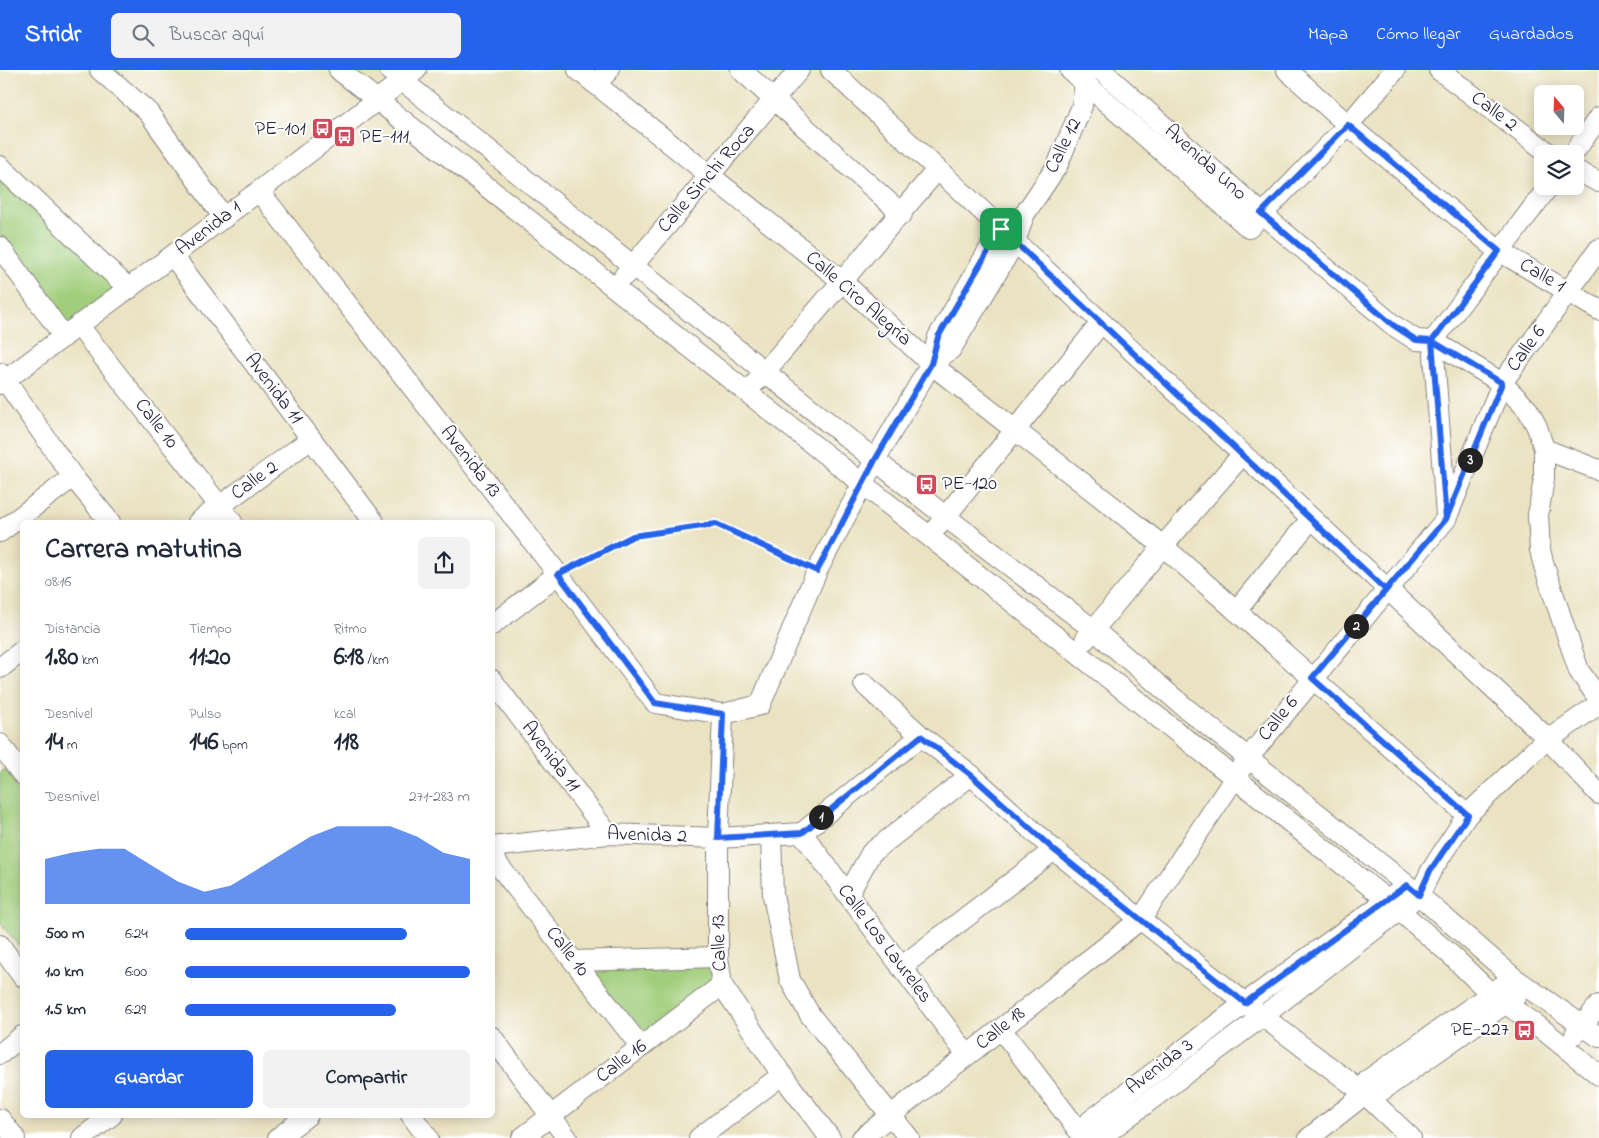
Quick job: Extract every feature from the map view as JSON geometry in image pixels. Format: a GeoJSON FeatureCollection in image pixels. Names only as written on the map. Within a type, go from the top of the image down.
{"type":"FeatureCollection","features":[{"type":"Feature","properties":{"kind":"street"},"geometry":{"type":"LineString","coordinates":[[100,70],[148,112],[224,218]]}},
{"type":"Feature","properties":{"kind":"street"},"geometry":{"type":"LineString","coordinates":[[339,70],[1235,778],[1394,906],[1498,998],[1599,1075]]}},
{"type":"Feature","properties":{"kind":"street","name":"Calle Ciro Alegría"},"geometry":{"type":"LineString","coordinates":[[578,70],[602,77],[709,175],[842,281],[931,364],[1163,546],[1468,815]]}},
{"type":"Feature","properties":{"kind":"street"},"geometry":{"type":"LineString","coordinates":[[740,70],[902,214]]}},
{"type":"Feature","properties":{"kind":"street","name":"Calle Sinchi Roca"},"geometry":{"type":"LineString","coordinates":[[615,288],[799,70]]}},
{"type":"Feature","properties":{"kind":"street"},"geometry":{"type":"LineString","coordinates":[[831,70],[1548,740],[1599,794]]}},
{"type":"Feature","properties":{"kind":"street","name":"Avenida Uno"},"geometry":{"type":"LineString","coordinates":[[1070,70],[1086,77],[1255,221],[1393,325],[1416,340],[1432,341],[1502,383],[1528,410],[1544,449],[1544,479],[1538,515],[1540,550],[1579,671],[1599,699]]}},
{"type":"Feature","properties":{"kind":"street","name":"Avenida Uno"},"geometry":{"type":"LineString","coordinates":[[1101,70],[1255,221]]}},
{"type":"Feature","properties":{"kind":"street"},"geometry":{"type":"LineString","coordinates":[[1287,70],[1348,125]]}},
{"type":"Feature","properties":{"kind":"street"},"geometry":{"type":"LineString","coordinates":[[1255,221],[1348,125],[1395,70]]}},
{"type":"Feature","properties":{"kind":"street","name":"Calle 2"},"geometry":{"type":"LineString","coordinates":[[1439,70],[1538,145]]}},
{"type":"Feature","properties":{"kind":"street"},"geometry":{"type":"LineString","coordinates":[[402,74],[633,265],[875,460],[1094,630],[1182,705],[1413,890],[1521,982],[1599,1037]]}},
{"type":"Feature","properties":{"kind":"street","name":"Avenida 1"},"geometry":{"type":"LineString","coordinates":[[2,379],[72,331],[260,192],[377,100],[402,74]]}},
{"type":"Feature","properties":{"kind":"street","name":"Calle 12"},"geometry":{"type":"LineString","coordinates":[[1008,236],[1057,166],[1082,106],[1086,77]]}},
{"type":"Feature","properties":{"kind":"street"},"geometry":{"type":"LineString","coordinates":[[1579,145],[1599,117]]}},
{"type":"Feature","properties":{"kind":"street","name":"Calle 1"},"geometry":{"type":"LineString","coordinates":[[1348,125],[1499,251],[1599,310]]}},
{"type":"Feature","properties":{"kind":"street"},"geometry":{"type":"LineString","coordinates":[[0,166],[128,289]]}},
{"type":"Feature","properties":{"kind":"street"},"geometry":{"type":"LineString","coordinates":[[748,392],[842,281],[902,214],[937,170]]}},
{"type":"Feature","properties":{"kind":"street"},"geometry":{"type":"LineString","coordinates":[[1584,174],[1599,182]]}},
{"type":"Feature","properties":{"kind":"street","name":"Avenida 13"},"geometry":{"type":"LineString","coordinates":[[260,192],[558,574],[655,703],[723,714]]}},
{"type":"Feature","properties":{"kind":"street"},"geometry":{"type":"LineString","coordinates":[[1446,519],[1432,341],[1542,195]]}},
{"type":"Feature","properties":{"kind":"street"},"geometry":{"type":"LineString","coordinates":[[723,714],[760,704],[817,571],[875,460],[931,364],[938,337],[1008,236]]}},
{"type":"Feature","properties":{"kind":"street","name":"Calle 10"},"geometry":{"type":"LineString","coordinates":[[0,247],[230,520]]}},
{"type":"Feature","properties":{"kind":"street","name":"Calle 6"},"geometry":{"type":"LineString","coordinates":[[1141,919],[1248,758],[1312,678],[1446,519],[1502,383],[1599,249]]}},
{"type":"Feature","properties":{"kind":"street","name":"Avenida 11"},"geometry":{"type":"LineString","coordinates":[[173,256],[372,520]]}},
{"type":"Feature","properties":{"kind":"street"},"geometry":{"type":"LineString","coordinates":[[930,537],[1101,323]]}},
{"type":"Feature","properties":{"kind":"street"},"geometry":{"type":"LineString","coordinates":[[2,379],[73,477],[108,520]]}},
{"type":"Feature","properties":{"kind":"street","name":"Calle 2"},"geometry":{"type":"LineString","coordinates":[[201,520],[311,439]]}},
{"type":"Feature","properties":{"kind":"street"},"geometry":{"type":"LineString","coordinates":[[1544,449],[1599,470]]}},
{"type":"Feature","properties":{"kind":"street"},"geometry":{"type":"LineString","coordinates":[[1075,652],[1242,455]]}},
{"type":"Feature","properties":{"kind":"street"},"geometry":{"type":"LineString","coordinates":[[0,532],[73,477]]}},
{"type":"Feature","properties":{"kind":"street"},"geometry":{"type":"LineString","coordinates":[[1236,611],[1311,519]]}},
{"type":"Feature","properties":{"kind":"street"},"geometry":{"type":"LineString","coordinates":[[495,623],[558,574]]}},
{"type":"Feature","properties":{"kind":"street"},"geometry":{"type":"LineString","coordinates":[[0,668],[20,653]]}},
{"type":"Feature","properties":{"kind":"street","name":"Avenida 11"},"geometry":{"type":"LineString","coordinates":[[495,684],[608,834]]}},
{"type":"Feature","properties":{"kind":"street"},"geometry":{"type":"LineString","coordinates":[[864,684],[921,736],[971,775],[1054,850],[1245,1003],[1365,1094],[1412,1138]]}},
{"type":"Feature","properties":{"kind":"street"},"geometry":{"type":"LineString","coordinates":[[1394,906],[1413,890],[1430,871],[1468,815],[1538,747],[1599,704]]}},
{"type":"Feature","properties":{"kind":"street","name":"Calle 13"},"geometry":{"type":"LineString","coordinates":[[723,714],[718,838],[718,958],[722,986],[782,1074],[830,1138]]}},
{"type":"Feature","properties":{"kind":"street"},"geometry":{"type":"LineString","coordinates":[[802,833],[921,736]]}},
{"type":"Feature","properties":{"kind":"street"},"geometry":{"type":"LineString","coordinates":[[0,744],[20,771]]}},
{"type":"Feature","properties":{"kind":"street"},"geometry":{"type":"LineString","coordinates":[[848,895],[871,853],[971,775]]}},
{"type":"Feature","properties":{"kind":"street","name":"Avenida 2"},"geometry":{"type":"LineString","coordinates":[[495,847],[608,834],[718,838],[802,833]]}},
{"type":"Feature","properties":{"kind":"street","name":"Calle Los Laureles"},"geometry":{"type":"LineString","coordinates":[[802,833],[967,1056]]}},
{"type":"Feature","properties":{"kind":"street"},"geometry":{"type":"LineString","coordinates":[[771,836],[773,895],[790,980],[810,1015],[909,1138]]}},
{"type":"Feature","properties":{"kind":"street"},"geometry":{"type":"LineString","coordinates":[[901,967],[1054,850]]}},
{"type":"Feature","properties":{"kind":"street","name":"Calle 10"},"geometry":{"type":"LineString","coordinates":[[495,861],[641,1047]]}},
{"type":"Feature","properties":{"kind":"street","name":"Avenida 3"},"geometry":{"type":"LineString","coordinates":[[1085,1138],[1090,1121],[1245,1003],[1394,906]]}},
{"type":"Feature","properties":{"kind":"street","name":"Avenida 3"},"geometry":{"type":"LineString","coordinates":[[1092,1138],[1101,1137],[1263,1016],[1394,906]]}},
{"type":"Feature","properties":{"kind":"street","name":"Calle 18"},"geometry":{"type":"LineString","coordinates":[[862,1138],[1141,919]]}},
{"type":"Feature","properties":{"kind":"street"},"geometry":{"type":"LineString","coordinates":[[0,945],[20,973]]}},
{"type":"Feature","properties":{"kind":"street"},"geometry":{"type":"LineString","coordinates":[[574,961],[718,958]]}},
{"type":"Feature","properties":{"kind":"street"},"geometry":{"type":"LineString","coordinates":[[1318,1135],[1365,1094],[1377,1094],[1521,982]]}},
{"type":"Feature","properties":{"kind":"street","name":"Calle 16"},"geometry":{"type":"LineString","coordinates":[[522,1138],[722,986]]}},
{"type":"Feature","properties":{"kind":"street"},"geometry":{"type":"LineString","coordinates":[[1564,1048],[1599,1005]]}},
{"type":"Feature","properties":{"kind":"street"},"geometry":{"type":"LineString","coordinates":[[1001,1029],[1085,1138]]}},
{"type":"Feature","properties":{"kind":"street"},"geometry":{"type":"LineString","coordinates":[[0,1054],[20,1038]]}},
{"type":"Feature","properties":{"kind":"street"},"geometry":{"type":"LineString","coordinates":[[495,1041],[567,1138]]}},
{"type":"Feature","properties":{"kind":"street"},"geometry":{"type":"LineString","coordinates":[[699,1138],[782,1074]]}},
{"type":"Feature","properties":{"kind":"street"},"geometry":{"type":"LineString","coordinates":[[82,1138],[108,1118]]}},
{"type":"Feature","properties":{"kind":"street"},"geometry":{"type":"LineString","coordinates":[[278,1138],[304,1118]]}},
{"type":"Feature","properties":{"kind":"street"},"geometry":{"type":"LineString","coordinates":[[413,1118],[428,1138]]}},
{"type":"Feature","properties":{"kind":"street"},"geometry":{"type":"LineString","coordinates":[[0,1119],[15,1138]]}},
{"type":"Feature","properties":{"kind":"path"},"geometry":{"type":"LineString","coordinates":[[558,574],[633,536],[716,524],[817,571]]}},
{"type":"Feature","properties":{"kind":"green space"},"geometry":{"type":"Polygon","coordinates":[[[0,166],[125,285],[64,337],[0,247],[0,166]]]}},
{"type":"Feature","properties":{"kind":"green space"},"geometry":{"type":"Polygon","coordinates":[[[5,769],[20,790],[20,944],[18,945],[0,923],[0,772],[5,769]]]}},
{"type":"Feature","properties":{"kind":"green space"},"geometry":{"type":"Polygon","coordinates":[[[718,957],[722,985],[641,1047],[574,961],[718,957]]]}},
{"type":"Feature","properties":{"kind":"place","name":"PE-101"},"geometry":{"type":"Point","coordinates":[322,129]}},
{"type":"Feature","properties":{"kind":"place","name":"PE-111"},"geometry":{"type":"Point","coordinates":[344,137]}},
{"type":"Feature","properties":{"kind":"place","name":"PE-120"},"geometry":{"type":"Point","coordinates":[926,484]}},
{"type":"Feature","properties":{"kind":"place","name":"PE-227"},"geometry":{"type":"Point","coordinates":[1525,1030]}},
{"type":"Feature","properties":{"kind":"route"},"geometry":{"type":"LineString","coordinates":[[1001,229],[938,337],[931,364],[875,460],[817,571],[716,524],[633,536],[558,574],[655,703],[723,714],[718,838],[802,833],[921,736],[971,775],[1054,850],[1245,1003],[1407,885],[1419,895],[1430,871],[1468,815],[1312,678],[1446,519],[1432,341],[1416,340],[1393,325],[1261,213],[1348,125],[1499,251],[1432,341],[1502,383],[1446,519],[1386,590],[1001,229]]}}]}
